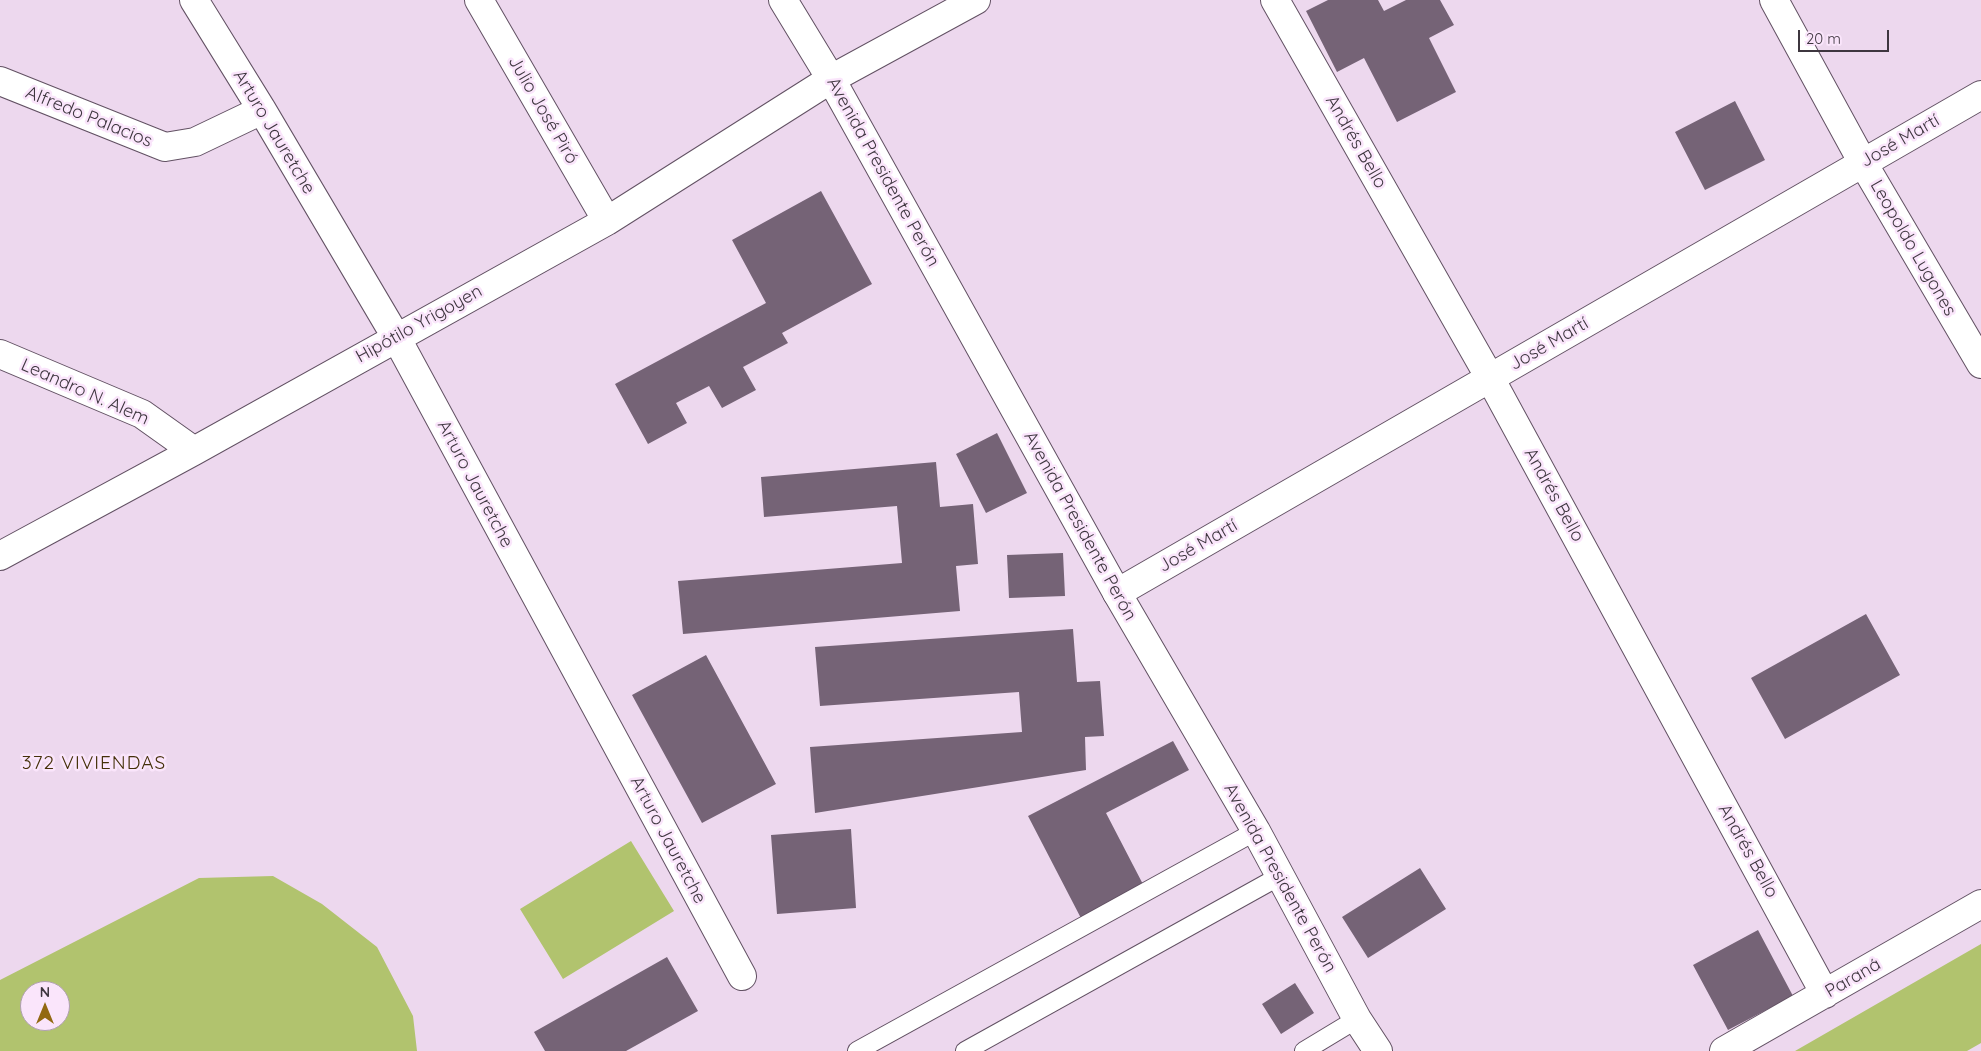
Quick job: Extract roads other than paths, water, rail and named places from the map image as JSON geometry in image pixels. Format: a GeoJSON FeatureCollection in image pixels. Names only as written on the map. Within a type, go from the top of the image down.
{"type":"FeatureCollection","features":[{"type":"Feature","properties":{"kind":"street","name":"Arturo Jauretche"},"geometry":{"type":"LineString","coordinates":[[194,0],[262,110],[396,337],[742,976]]}},
{"type":"Feature","properties":{"kind":"street","name":"Julio José Piró"},"geometry":{"type":"LineString","coordinates":[[479,0],[607,221]]}},
{"type":"Feature","properties":{"kind":"street","name":"Avenida Presidente Perón"},"geometry":{"type":"LineString","coordinates":[[783,0],[831,79],[1117,593],[1256,831],[1357,1018],[1378,1051]]}},
{"type":"Feature","properties":{"kind":"street","name":"Hipótilo Yrigoyen"},"geometry":{"type":"LineString","coordinates":[[0,556],[194,451],[607,221],[831,79],[976,0]]}},
{"type":"Feature","properties":{"kind":"street","name":"Andrés Bello"},"geometry":{"type":"LineString","coordinates":[[1275,0],[1490,378],[1825,994]]}},
{"type":"Feature","properties":{"kind":"street","name":"Leopoldo Lugones"},"geometry":{"type":"LineString","coordinates":[[1774,0],[1863,163],[1981,364]]}},
{"type":"Feature","properties":{"kind":"street","name":"Alfredo Palacios"},"geometry":{"type":"LineString","coordinates":[[0,81],[165,147],[195,142],[262,110]]}},
{"type":"Feature","properties":{"kind":"street","name":"José Martí"},"geometry":{"type":"LineString","coordinates":[[1117,593],[1981,95]]}},
{"type":"Feature","properties":{"kind":"street","name":"Leandro N. Alem"},"geometry":{"type":"LineString","coordinates":[[0,354],[142,414],[194,451]]}},
{"type":"Feature","properties":{"kind":"street","name":"Paraná"},"geometry":{"type":"LineString","coordinates":[[1724,1051],[1981,904]]}},
{"type":"Feature","properties":{"kind":"lane"},"geometry":{"type":"LineString","coordinates":[[857,1051],[1256,831]]}},
{"type":"Feature","properties":{"kind":"lane"},"geometry":{"type":"LineString","coordinates":[[965,1051],[1280,876]]}},
{"type":"Feature","properties":{"kind":"lane"},"geometry":{"type":"LineString","coordinates":[[1304,1051],[1357,1018]]}},
{"type":"Feature","properties":{"kind":"district","name":"372 VIVIENDAS"},"geometry":{"type":"Point","coordinates":[94,763]}}]}
